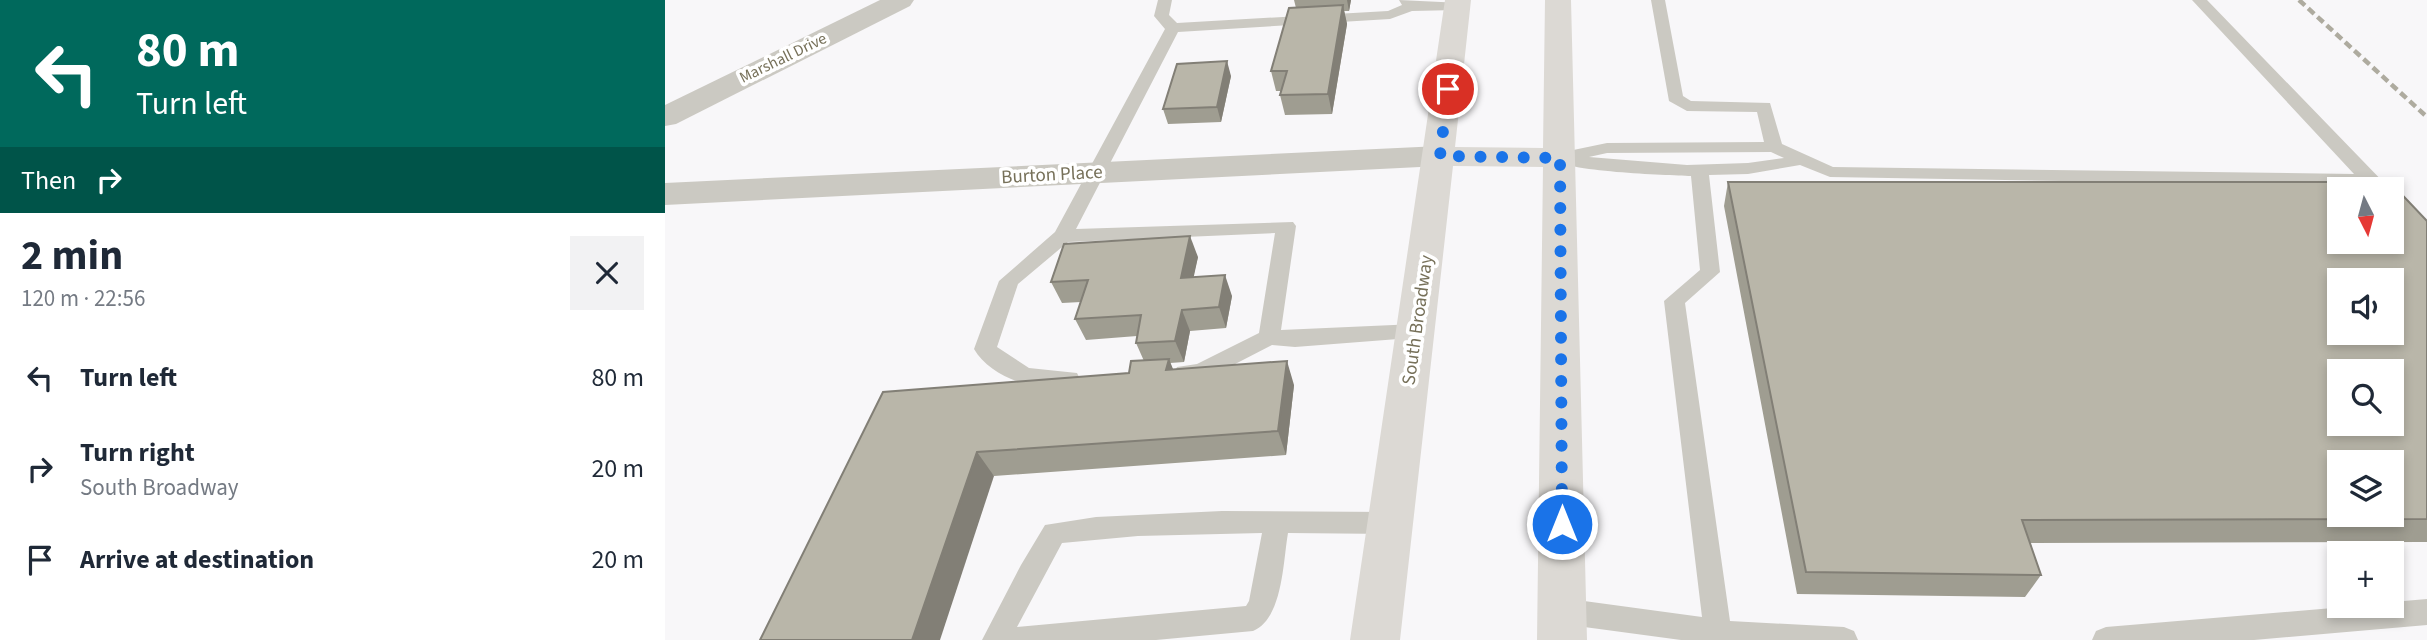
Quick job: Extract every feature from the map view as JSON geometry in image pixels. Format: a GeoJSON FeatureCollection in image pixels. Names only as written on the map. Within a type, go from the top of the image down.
{"type":"FeatureCollection","features":[{"type":"Feature","properties":{"kind":"main road"},"geometry":{"type":"LineString","coordinates":[[1558,0],[1562,626]]}},
{"type":"Feature","properties":{"kind":"main road","name":"South Broadway"},"geometry":{"type":"LineString","coordinates":[[1375,640],[1458,3]]}},
{"type":"Feature","properties":{"kind":"main road"},"geometry":{"type":"LineString","coordinates":[[1440,156],[1560,158]]}},
{"type":"Feature","properties":{"kind":"street","name":"Marshall Drive"},"geometry":{"type":"LineString","coordinates":[[665,117],[901,0]]}},
{"type":"Feature","properties":{"kind":"street","name":"Burton Place"},"geometry":{"type":"LineString","coordinates":[[665,194],[1440,156]]}},
{"type":"Feature","properties":{"kind":"lane"},"geometry":{"type":"LineString","coordinates":[[1165,0],[1161,16],[1173,28],[1390,15],[1408,3],[1458,3]]}},
{"type":"Feature","properties":{"kind":"lane"},"geometry":{"type":"LineString","coordinates":[[1658,0],[1675,98],[1687,106],[1764,107],[1774,147]]}},
{"type":"Feature","properties":{"kind":"lane"},"geometry":{"type":"LineString","coordinates":[[2199,0],[2368,177]]}},
{"type":"Feature","properties":{"kind":"lane"},"geometry":{"type":"LineString","coordinates":[[1095,378],[1043,380],[1011,371],[985,349],[1009,281],[1063,236],[1173,28]]}},
{"type":"Feature","properties":{"kind":"lane"},"geometry":{"type":"LineString","coordinates":[[1560,158],[1607,148],[1774,147],[1830,172],[2327,184]]}},
{"type":"Feature","properties":{"kind":"lane"},"geometry":{"type":"LineString","coordinates":[[1560,158],[1609,167],[1699,169],[1775,167],[1800,160]]}},
{"type":"Feature","properties":{"kind":"lane"},"geometry":{"type":"LineString","coordinates":[[1699,169],[1710,272],[1674,302],[1717,632]]}},
{"type":"Feature","properties":{"kind":"lane"},"geometry":{"type":"LineString","coordinates":[[1063,236],[1286,226],[1269,337]]}},
{"type":"Feature","properties":{"kind":"lane"},"geometry":{"type":"LineString","coordinates":[[1161,374],[1200,372],[1269,337],[1295,339],[1416,332]]}},
{"type":"Feature","properties":{"kind":"lane"},"geometry":{"type":"LineString","coordinates":[[1018,640],[1253,618],[1262,606],[1277,522]]}},
{"type":"Feature","properties":{"kind":"lane"},"geometry":{"type":"LineString","coordinates":[[996,640],[1054,533],[1102,527],[1277,522],[1391,523]]}},
{"type":"Feature","properties":{"kind":"lane"},"geometry":{"type":"LineString","coordinates":[[2106,640],[2427,612]]}},
{"type":"Feature","properties":{"kind":"lane"},"geometry":{"type":"LineString","coordinates":[[1562,626],[1844,640]]}},
{"type":"Feature","properties":{"kind":"building"},"geometry":{"type":"Polygon","coordinates":[[[1343,5],[1328,94],[1280,95],[1287,71],[1271,71],[1289,8],[1343,5]]]}},
{"type":"Feature","properties":{"kind":"building"},"geometry":{"type":"Polygon","coordinates":[[[1227,61],[1217,107],[1163,109],[1177,64],[1227,61]]]}},
{"type":"Feature","properties":{"kind":"building"},"geometry":{"type":"Polygon","coordinates":[[[1728,182],[2327,182],[2327,254],[2405,254],[2405,198],[2427,221],[2427,519],[2404,519],[2404,450],[2327,450],[2327,519],[2022,520],[2041,575],[1806,572],[1728,182]]]}},
{"type":"Feature","properties":{"kind":"building"},"geometry":{"type":"Polygon","coordinates":[[[1190,236],[1181,278],[1225,275],[1219,307],[1182,310],[1175,341],[1136,343],[1141,315],[1075,319],[1088,280],[1051,282],[1064,244],[1190,236]]]}},
{"type":"Feature","properties":{"kind":"building"},"geometry":{"type":"Polygon","coordinates":[[[1169,359],[1166,370],[1287,361],[1278,431],[977,452],[912,640],[760,640],[883,392],[1129,373],[1131,361],[1169,359]]]}},
{"type":"Feature","properties":{"kind":"railway"},"geometry":{"type":"LineString","coordinates":[[2299,0],[2427,117]]}},
{"type":"Feature","properties":{"kind":"route"},"geometry":{"type":"LineString","coordinates":[[1448,89],[1440,156],[1560,158],[1562,524]]}}]}
